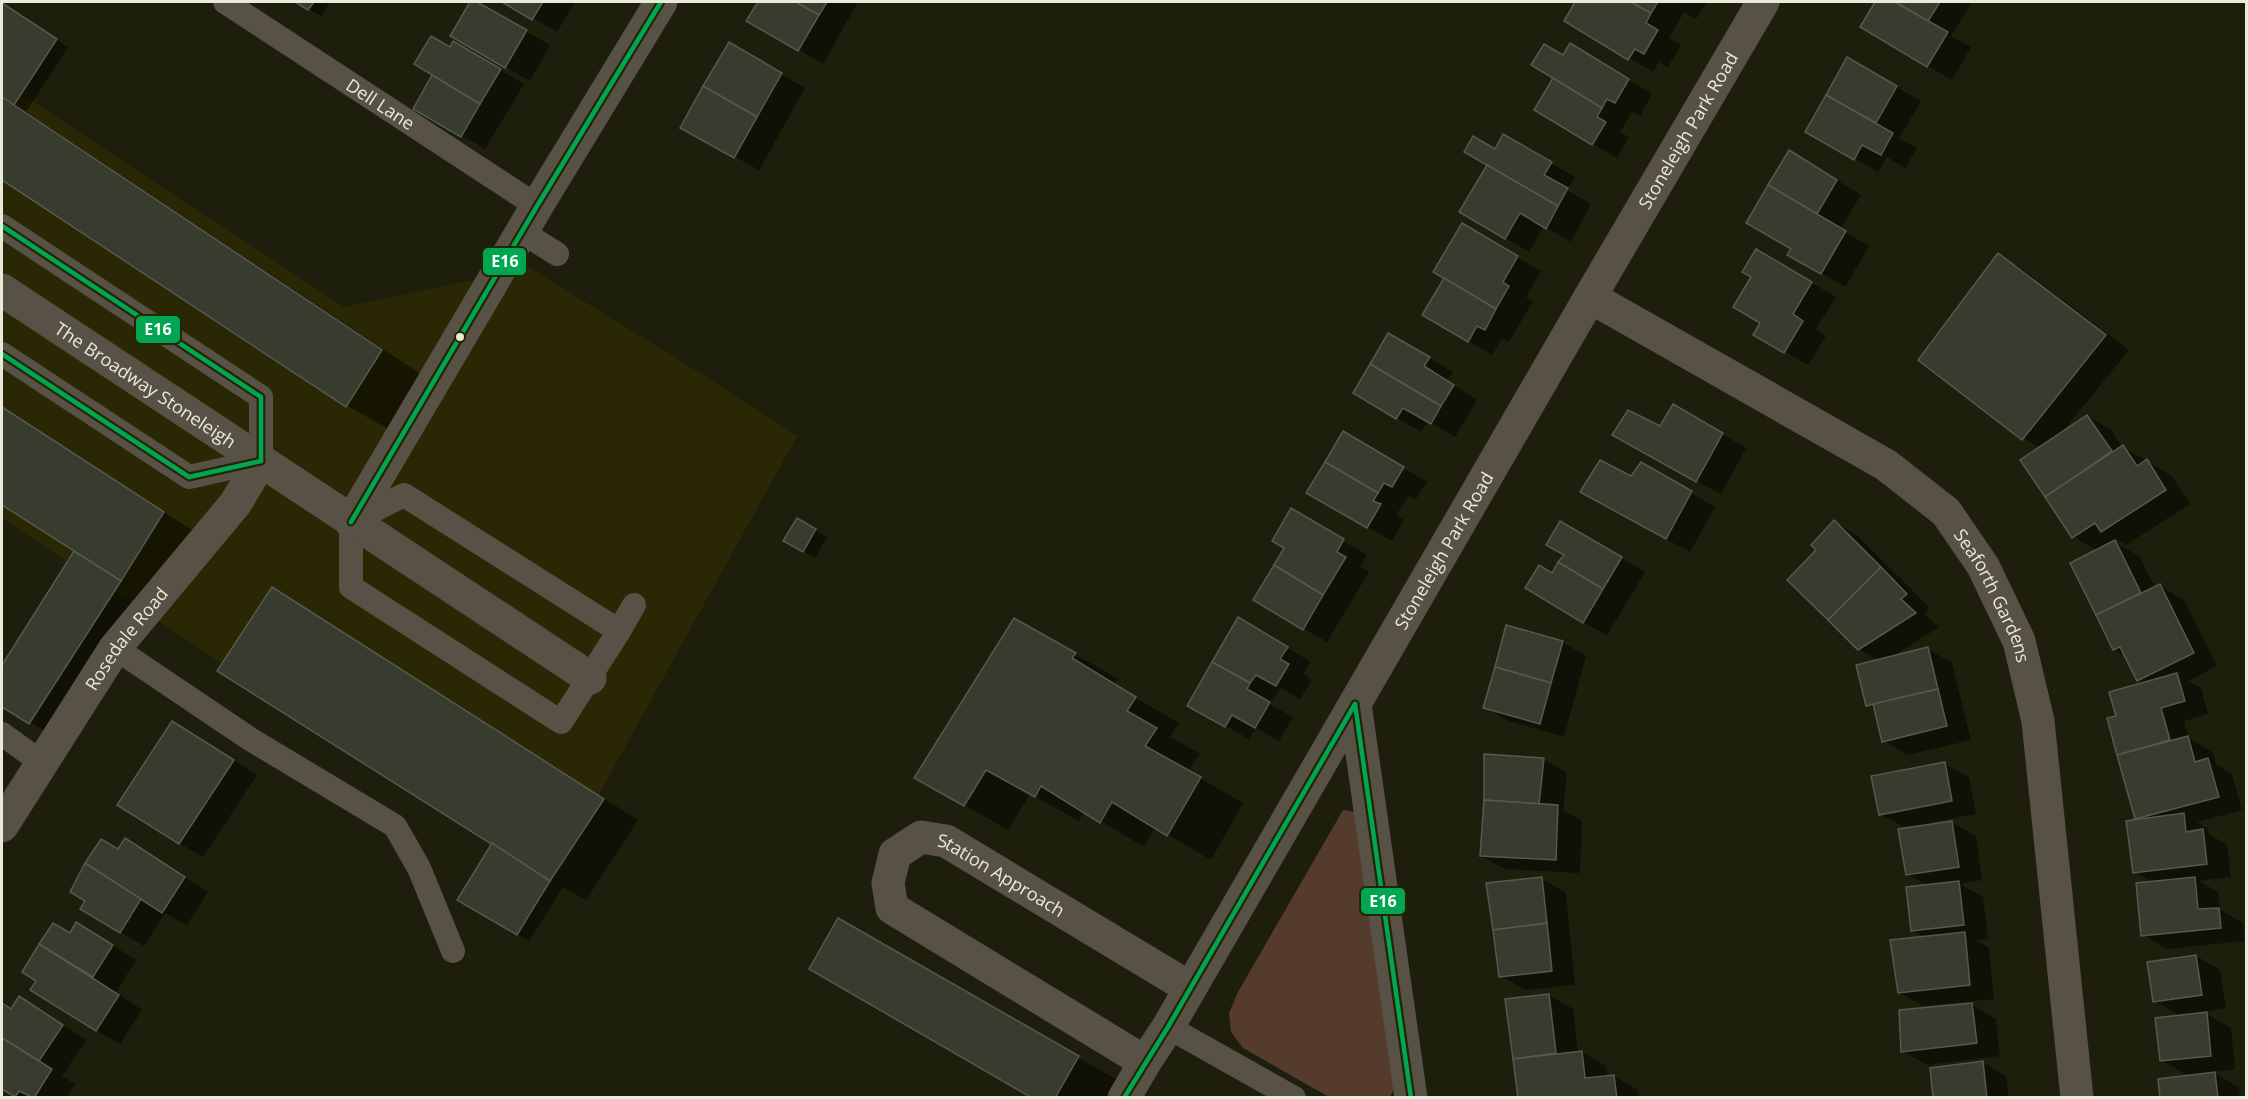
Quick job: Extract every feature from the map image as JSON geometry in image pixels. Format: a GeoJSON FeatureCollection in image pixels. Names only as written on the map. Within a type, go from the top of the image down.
{"type":"FeatureCollection","features":[{"type":"Feature","properties":{"kind":"street"},"geometry":{"type":"LineString","coordinates":[[351,522],[529,219],[661,2]]}},
{"type":"Feature","properties":{"kind":"street","name":"Stoneleigh Park Road"},"geometry":{"type":"LineString","coordinates":[[1124,1098],[1168,1028],[1763,2]]}},
{"type":"Feature","properties":{"kind":"street","name":"The Broadway Stoneleigh"},"geometry":{"type":"LineString","coordinates":[[2,290],[590,678]]}},
{"type":"Feature","properties":{"kind":"street","name":"Seaforth Gardens"},"geometry":{"type":"LineString","coordinates":[[1590,297],[1886,465],[1946,512],[1983,566],[2019,641],[2038,721],[2077,1098]]}},
{"type":"Feature","properties":{"kind":"street","name":"Rosedale Road"},"geometry":{"type":"LineString","coordinates":[[2,826],[115,648],[235,504],[261,461]]}},
{"type":"Feature","properties":{"kind":"street"},"geometry":{"type":"LineString","coordinates":[[1355,704],[1411,1098]]}},
{"type":"Feature","properties":{"kind":"street","name":"Station Approach"},"geometry":{"type":"LineString","coordinates":[[1145,1062],[892,908],[888,883],[895,854],[921,837],[946,841],[1190,988]]}},
{"type":"Feature","properties":{"kind":"lane","name":"Dell Lane"},"geometry":{"type":"LineString","coordinates":[[225,2],[529,219],[557,254]]}},
{"type":"Feature","properties":{"kind":"lane"},"geometry":{"type":"LineString","coordinates":[[2,226],[261,397],[261,461],[189,477],[2,354]]}},
{"type":"Feature","properties":{"kind":"lane"},"geometry":{"type":"LineString","coordinates":[[619,631],[404,495],[351,522],[351,587],[561,722],[590,678],[619,631],[634,605]]}},
{"type":"Feature","properties":{"kind":"lane"},"geometry":{"type":"LineString","coordinates":[[115,648],[250,739],[395,826],[419,868],[453,951]]}},
{"type":"Feature","properties":{"kind":"lane"},"geometry":{"type":"LineString","coordinates":[[2,734],[42,763]]}},
{"type":"Feature","properties":{"kind":"lane"},"geometry":{"type":"LineString","coordinates":[[1168,1028],[1294,1098]]}},
{"type":"Feature","properties":{"kind":"shaded area"},"geometry":{"type":"Polygon","coordinates":[[[2,81],[344,307],[530,268],[713,381],[797,436],[551,881],[2,518],[2,81]]]}},
{"type":"Feature","properties":{"kind":"shaded area"},"geometry":{"type":"Polygon","coordinates":[[[1343,810],[1356,812],[1396,1085],[1390,1097],[1329,1097],[1243,1048],[1231,1032],[1229,1013],[1238,992],[1343,810]]]}},
{"type":"Feature","properties":{"kind":"building"},"geometry":{"type":"Polygon","coordinates":[[[295,2],[314,2],[308,10],[295,2]]]}},
{"type":"Feature","properties":{"kind":"building"},"geometry":{"type":"Polygon","coordinates":[[[470,2],[477,2],[527,30],[505,68],[450,36],[470,2]]]}},
{"type":"Feature","properties":{"kind":"building"},"geometry":{"type":"Polygon","coordinates":[[[502,2],[543,2],[532,20],[502,2]]]}},
{"type":"Feature","properties":{"kind":"building"},"geometry":{"type":"Polygon","coordinates":[[[758,2],[796,2],[819,15],[798,51],[746,21],[758,2]]]}},
{"type":"Feature","properties":{"kind":"building"},"geometry":{"type":"Polygon","coordinates":[[[796,2],[827,2],[819,15],[796,2]]]}},
{"type":"Feature","properties":{"kind":"building"},"geometry":{"type":"Polygon","coordinates":[[[1575,2],[1631,2],[1651,13],[1646,23],[1658,30],[1644,54],[1635,49],[1628,60],[1564,21],[1575,2]]]}},
{"type":"Feature","properties":{"kind":"building"},"geometry":{"type":"Polygon","coordinates":[[[1631,2],[1658,2],[1651,13],[1631,2]]]}},
{"type":"Feature","properties":{"kind":"building"},"geometry":{"type":"Polygon","coordinates":[[[1875,2],[1895,2],[1948,32],[1927,67],[1860,27],[1875,2]]]}},
{"type":"Feature","properties":{"kind":"building"},"geometry":{"type":"Polygon","coordinates":[[[1895,2],[1940,2],[1928,21],[1895,2]]]}},
{"type":"Feature","properties":{"kind":"building"},"geometry":{"type":"Polygon","coordinates":[[[2,3],[57,39],[14,105],[2,97],[2,3]]]}},
{"type":"Feature","properties":{"kind":"building"},"geometry":{"type":"Polygon","coordinates":[[[431,36],[450,47],[453,41],[501,69],[480,104],[414,64],[431,36]]]}},
{"type":"Feature","properties":{"kind":"building"},"geometry":{"type":"Polygon","coordinates":[[[729,42],[782,73],[757,117],[703,86],[729,42]]]}},
{"type":"Feature","properties":{"kind":"building"},"geometry":{"type":"Polygon","coordinates":[[[1570,43],[1629,79],[1615,103],[1607,99],[1602,108],[1531,65],[1544,44],[1563,55],[1570,43]]]}},
{"type":"Feature","properties":{"kind":"building"},"geometry":{"type":"Polygon","coordinates":[[[1847,57],[1897,86],[1876,123],[1826,95],[1847,57]]]}},
{"type":"Feature","properties":{"kind":"building"},"geometry":{"type":"Polygon","coordinates":[[[432,75],[480,104],[461,137],[413,109],[432,75]]]}},
{"type":"Feature","properties":{"kind":"building"},"geometry":{"type":"Polygon","coordinates":[[[1553,78],[1602,108],[1597,117],[1606,122],[1592,145],[1534,110],[1553,78]]]}},
{"type":"Feature","properties":{"kind":"building"},"geometry":{"type":"Polygon","coordinates":[[[703,86],[757,117],[734,158],[680,128],[703,86]]]}},
{"type":"Feature","properties":{"kind":"building"},"geometry":{"type":"Polygon","coordinates":[[[1826,95],[1893,133],[1881,155],[1862,145],[1854,160],[1805,132],[1826,95]]]}},
{"type":"Feature","properties":{"kind":"building"},"geometry":{"type":"Polygon","coordinates":[[[2,97],[382,350],[346,407],[2,180],[2,97]]]}},
{"type":"Feature","properties":{"kind":"building"},"geometry":{"type":"Polygon","coordinates":[[[1503,134],[1552,162],[1544,175],[1568,188],[1558,206],[1464,152],[1473,136],[1495,149],[1503,134]]]}},
{"type":"Feature","properties":{"kind":"building"},"geometry":{"type":"Polygon","coordinates":[[[1789,150],[1837,180],[1817,214],[1768,185],[1789,150]]]}},
{"type":"Feature","properties":{"kind":"building"},"geometry":{"type":"Polygon","coordinates":[[[1487,165],[1558,206],[1546,229],[1520,213],[1505,239],[1459,212],[1487,165]]]}},
{"type":"Feature","properties":{"kind":"building"},"geometry":{"type":"Polygon","coordinates":[[[1768,185],[1846,231],[1821,274],[1787,255],[1791,249],[1746,223],[1768,185]]]}},
{"type":"Feature","properties":{"kind":"building"},"geometry":{"type":"Polygon","coordinates":[[[1462,223],[1518,256],[1503,282],[1509,286],[1496,309],[1433,272],[1462,223]]]}},
{"type":"Feature","properties":{"kind":"building"},"geometry":{"type":"Polygon","coordinates":[[[1756,249],[1812,282],[1793,314],[1803,321],[1784,353],[1753,335],[1760,323],[1733,307],[1751,277],[1742,272],[1756,249]]]}},
{"type":"Feature","properties":{"kind":"building"},"geometry":{"type":"Polygon","coordinates":[[[1998,253],[2106,335],[2022,440],[1918,360],[1998,253]]]}},
{"type":"Feature","properties":{"kind":"building"},"geometry":{"type":"Polygon","coordinates":[[[1444,278],[1496,309],[1485,330],[1477,326],[1468,342],[1422,315],[1444,278]]]}},
{"type":"Feature","properties":{"kind":"building"},"geometry":{"type":"Polygon","coordinates":[[[1388,333],[1430,357],[1424,366],[1454,385],[1441,406],[1370,364],[1388,333]]]}},
{"type":"Feature","properties":{"kind":"building"},"geometry":{"type":"Polygon","coordinates":[[[1370,364],[1441,406],[1431,424],[1403,408],[1396,419],[1353,393],[1370,364]]]}},
{"type":"Feature","properties":{"kind":"building"},"geometry":{"type":"Polygon","coordinates":[[[1673,404],[1723,433],[1696,482],[1612,435],[1628,410],[1660,426],[1673,404]]]}},
{"type":"Feature","properties":{"kind":"building"},"geometry":{"type":"Polygon","coordinates":[[[2,407],[164,512],[121,581],[2,505],[2,407]]]}},
{"type":"Feature","properties":{"kind":"building"},"geometry":{"type":"Polygon","coordinates":[[[2087,415],[2112,451],[2045,497],[2020,460],[2087,415]]]}},
{"type":"Feature","properties":{"kind":"building"},"geometry":{"type":"Polygon","coordinates":[[[1343,431],[1404,467],[1392,487],[1384,483],[1378,493],[1325,462],[1343,431]]]}},
{"type":"Feature","properties":{"kind":"building"},"geometry":{"type":"Polygon","coordinates":[[[2123,445],[2137,466],[2147,459],[2166,490],[2101,532],[2095,523],[2072,538],[2045,497],[2123,445]]]}},
{"type":"Feature","properties":{"kind":"building"},"geometry":{"type":"Polygon","coordinates":[[[1600,460],[1631,476],[1641,462],[1692,491],[1666,539],[1580,492],[1600,460]]]}},
{"type":"Feature","properties":{"kind":"building"},"geometry":{"type":"Polygon","coordinates":[[[1325,462],[1378,493],[1373,501],[1381,504],[1367,528],[1306,493],[1325,462]]]}},
{"type":"Feature","properties":{"kind":"building"},"geometry":{"type":"Polygon","coordinates":[[[1291,508],[1344,539],[1337,552],[1346,557],[1323,595],[1274,565],[1284,548],[1272,541],[1291,508]]]}},
{"type":"Feature","properties":{"kind":"building"},"geometry":{"type":"Polygon","coordinates":[[[797,518],[816,529],[803,552],[783,541],[797,518]]]}},
{"type":"Feature","properties":{"kind":"building"},"geometry":{"type":"Polygon","coordinates":[[[1834,520],[1881,567],[1828,620],[1787,580],[1816,550],[1811,545],[1834,520]]]}},
{"type":"Feature","properties":{"kind":"building"},"geometry":{"type":"Polygon","coordinates":[[[1560,521],[1622,557],[1603,589],[1558,562],[1564,555],[1546,545],[1560,521]]]}},
{"type":"Feature","properties":{"kind":"building"},"geometry":{"type":"Polygon","coordinates":[[[2115,540],[2141,593],[2096,615],[2070,563],[2115,540]]]}},
{"type":"Feature","properties":{"kind":"building"},"geometry":{"type":"Polygon","coordinates":[[[74,551],[121,581],[29,724],[2,707],[2,665],[74,551]]]}},
{"type":"Feature","properties":{"kind":"building"},"geometry":{"type":"Polygon","coordinates":[[[1558,562],[1603,589],[1583,623],[1525,588],[1539,565],[1552,573],[1558,562]]]}},
{"type":"Feature","properties":{"kind":"building"},"geometry":{"type":"Polygon","coordinates":[[[1274,565],[1323,595],[1303,630],[1253,600],[1274,565]]]}},
{"type":"Feature","properties":{"kind":"building"},"geometry":{"type":"Polygon","coordinates":[[[1881,567],[1907,594],[1901,599],[1916,613],[1858,650],[1828,620],[1881,567]]]}},
{"type":"Feature","properties":{"kind":"building"},"geometry":{"type":"Polygon","coordinates":[[[2160,584],[2194,653],[2137,681],[2120,647],[2113,650],[2096,615],[2160,584]]]}},
{"type":"Feature","properties":{"kind":"building"},"geometry":{"type":"Polygon","coordinates":[[[272,587],[604,799],[550,881],[217,671],[272,587]]]}},
{"type":"Feature","properties":{"kind":"building"},"geometry":{"type":"Polygon","coordinates":[[[1238,617],[1288,647],[1280,659],[1289,664],[1276,686],[1256,675],[1250,683],[1212,662],[1238,617]]]}},
{"type":"Feature","properties":{"kind":"building"},"geometry":{"type":"Polygon","coordinates":[[[1014,618],[1076,653],[1072,658],[1136,697],[1127,711],[1157,728],[1145,746],[1201,777],[1167,836],[1112,802],[1100,823],[1041,786],[1035,797],[986,770],[964,806],[914,778],[1014,618]]]}},
{"type":"Feature","properties":{"kind":"building"},"geometry":{"type":"Polygon","coordinates":[[[1506,625],[1563,641],[1551,683],[1495,667],[1506,625]]]}},
{"type":"Feature","properties":{"kind":"building"},"geometry":{"type":"Polygon","coordinates":[[[1928,647],[1938,689],[1866,706],[1856,665],[1928,647]]]}},
{"type":"Feature","properties":{"kind":"building"},"geometry":{"type":"Polygon","coordinates":[[[1212,662],[1250,683],[1247,689],[1270,702],[1255,728],[1232,715],[1225,727],[1187,706],[1212,662]]]}},
{"type":"Feature","properties":{"kind":"building"},"geometry":{"type":"Polygon","coordinates":[[[1495,667],[1551,683],[1540,724],[1483,708],[1495,667]]]}},
{"type":"Feature","properties":{"kind":"building"},"geometry":{"type":"Polygon","coordinates":[[[2177,673],[2185,701],[2161,708],[2170,740],[2117,755],[2107,718],[2116,716],[2109,692],[2177,673]]]}},
{"type":"Feature","properties":{"kind":"building"},"geometry":{"type":"Polygon","coordinates":[[[1938,689],[1947,726],[1882,742],[1873,704],[1938,689]]]}},
{"type":"Feature","properties":{"kind":"building"},"geometry":{"type":"Polygon","coordinates":[[[172,721],[234,760],[179,844],[117,805],[172,721]]]}},
{"type":"Feature","properties":{"kind":"building"},"geometry":{"type":"Polygon","coordinates":[[[2188,736],[2195,762],[2208,758],[2219,797],[2135,819],[2117,755],[2188,736]]]}},
{"type":"Feature","properties":{"kind":"building"},"geometry":{"type":"Polygon","coordinates":[[[1484,754],[1544,758],[1539,804],[1484,800],[1484,754]]]}},
{"type":"Feature","properties":{"kind":"building"},"geometry":{"type":"Polygon","coordinates":[[[1945,762],[1952,801],[1879,815],[1871,776],[1945,762]]]}},
{"type":"Feature","properties":{"kind":"building"},"geometry":{"type":"Polygon","coordinates":[[[1484,800],[1558,805],[1556,860],[1480,856],[1484,800]]]}},
{"type":"Feature","properties":{"kind":"building"},"geometry":{"type":"Polygon","coordinates":[[[2184,813],[2186,832],[2203,829],[2207,864],[2133,873],[2126,821],[2184,813]]]}},
{"type":"Feature","properties":{"kind":"building"},"geometry":{"type":"Polygon","coordinates":[[[1952,821],[1959,867],[1906,875],[1898,829],[1952,821]]]}},
{"type":"Feature","properties":{"kind":"building"},"geometry":{"type":"Polygon","coordinates":[[[125,838],[185,877],[162,913],[85,863],[101,839],[118,849],[125,838]]]}},
{"type":"Feature","properties":{"kind":"building"},"geometry":{"type":"Polygon","coordinates":[[[492,843],[550,881],[517,935],[457,900],[492,843]]]}},
{"type":"Feature","properties":{"kind":"building"},"geometry":{"type":"Polygon","coordinates":[[[85,863],[141,899],[120,933],[80,909],[85,901],[70,892],[85,863]]]}},
{"type":"Feature","properties":{"kind":"building"},"geometry":{"type":"Polygon","coordinates":[[[1542,877],[1547,923],[1493,930],[1486,883],[1542,877]]]}},
{"type":"Feature","properties":{"kind":"building"},"geometry":{"type":"Polygon","coordinates":[[[2195,877],[2198,909],[2219,908],[2221,928],[2141,936],[2136,883],[2195,877]]]}},
{"type":"Feature","properties":{"kind":"building"},"geometry":{"type":"Polygon","coordinates":[[[1959,881],[1964,925],[1911,931],[1906,887],[1959,881]]]}},
{"type":"Feature","properties":{"kind":"building"},"geometry":{"type":"Polygon","coordinates":[[[838,918],[1079,1056],[1055,1098],[1032,1098],[809,969],[838,918]]]}},
{"type":"Feature","properties":{"kind":"building"},"geometry":{"type":"Polygon","coordinates":[[[76,922],[113,945],[93,977],[39,944],[53,923],[70,933],[76,922]]]}},
{"type":"Feature","properties":{"kind":"building"},"geometry":{"type":"Polygon","coordinates":[[[1547,923],[1552,971],[1499,977],[1493,930],[1547,923]]]}},
{"type":"Feature","properties":{"kind":"building"},"geometry":{"type":"Polygon","coordinates":[[[1965,932],[1970,985],[1898,993],[1890,940],[1965,932]]]}},
{"type":"Feature","properties":{"kind":"building"},"geometry":{"type":"Polygon","coordinates":[[[39,944],[119,995],[96,1031],[30,990],[36,981],[22,972],[39,944]]]}},
{"type":"Feature","properties":{"kind":"building"},"geometry":{"type":"Polygon","coordinates":[[[2196,955],[2202,995],[2153,1002],[2147,962],[2196,955]]]}},
{"type":"Feature","properties":{"kind":"building"},"geometry":{"type":"Polygon","coordinates":[[[1549,994],[1556,1053],[1513,1059],[1505,999],[1549,994]]]}},
{"type":"Feature","properties":{"kind":"building"},"geometry":{"type":"Polygon","coordinates":[[[19,996],[63,1025],[39,1061],[2,1038],[2,1003],[11,1009],[19,996]]]}},
{"type":"Feature","properties":{"kind":"building"},"geometry":{"type":"Polygon","coordinates":[[[1972,1003],[1977,1043],[1901,1052],[1899,1010],[1972,1003]]]}},
{"type":"Feature","properties":{"kind":"building"},"geometry":{"type":"Polygon","coordinates":[[[2207,1012],[2211,1056],[2160,1061],[2155,1018],[2207,1012]]]}},
{"type":"Feature","properties":{"kind":"building"},"geometry":{"type":"Polygon","coordinates":[[[2,1038],[52,1069],[34,1098],[19,1091],[15,1097],[2,1089],[2,1038]]]}},
{"type":"Feature","properties":{"kind":"building"},"geometry":{"type":"Polygon","coordinates":[[[1582,1051],[1585,1078],[1614,1075],[1617,1098],[1518,1098],[1513,1059],[1582,1051]]]}},
{"type":"Feature","properties":{"kind":"building"},"geometry":{"type":"Polygon","coordinates":[[[1983,1061],[1987,1098],[1933,1098],[1930,1068],[1983,1061]]]}},
{"type":"Feature","properties":{"kind":"building"},"geometry":{"type":"Polygon","coordinates":[[[2215,1072],[2218,1098],[2160,1098],[2158,1079],[2215,1072]]]}},
{"type":"Feature","properties":{"kind":"transit line","name":"E16"},"geometry":{"type":"LineString","coordinates":[[351,522],[537,206],[661,2]]}},
{"type":"Feature","properties":{"kind":"transit line","name":"E16"},"geometry":{"type":"LineString","coordinates":[[2,226],[261,397],[261,461]]}},
{"type":"Feature","properties":{"kind":"transit line","name":"E16"},"geometry":{"type":"LineString","coordinates":[[2,354],[189,477],[261,461]]}},
{"type":"Feature","properties":{"kind":"transit line","name":"E16"},"geometry":{"type":"LineString","coordinates":[[1355,704],[1411,1098]]}},
{"type":"Feature","properties":{"kind":"transit line","name":"E16"},"geometry":{"type":"LineString","coordinates":[[1124,1098],[1168,1027],[1355,704]]}}]}
